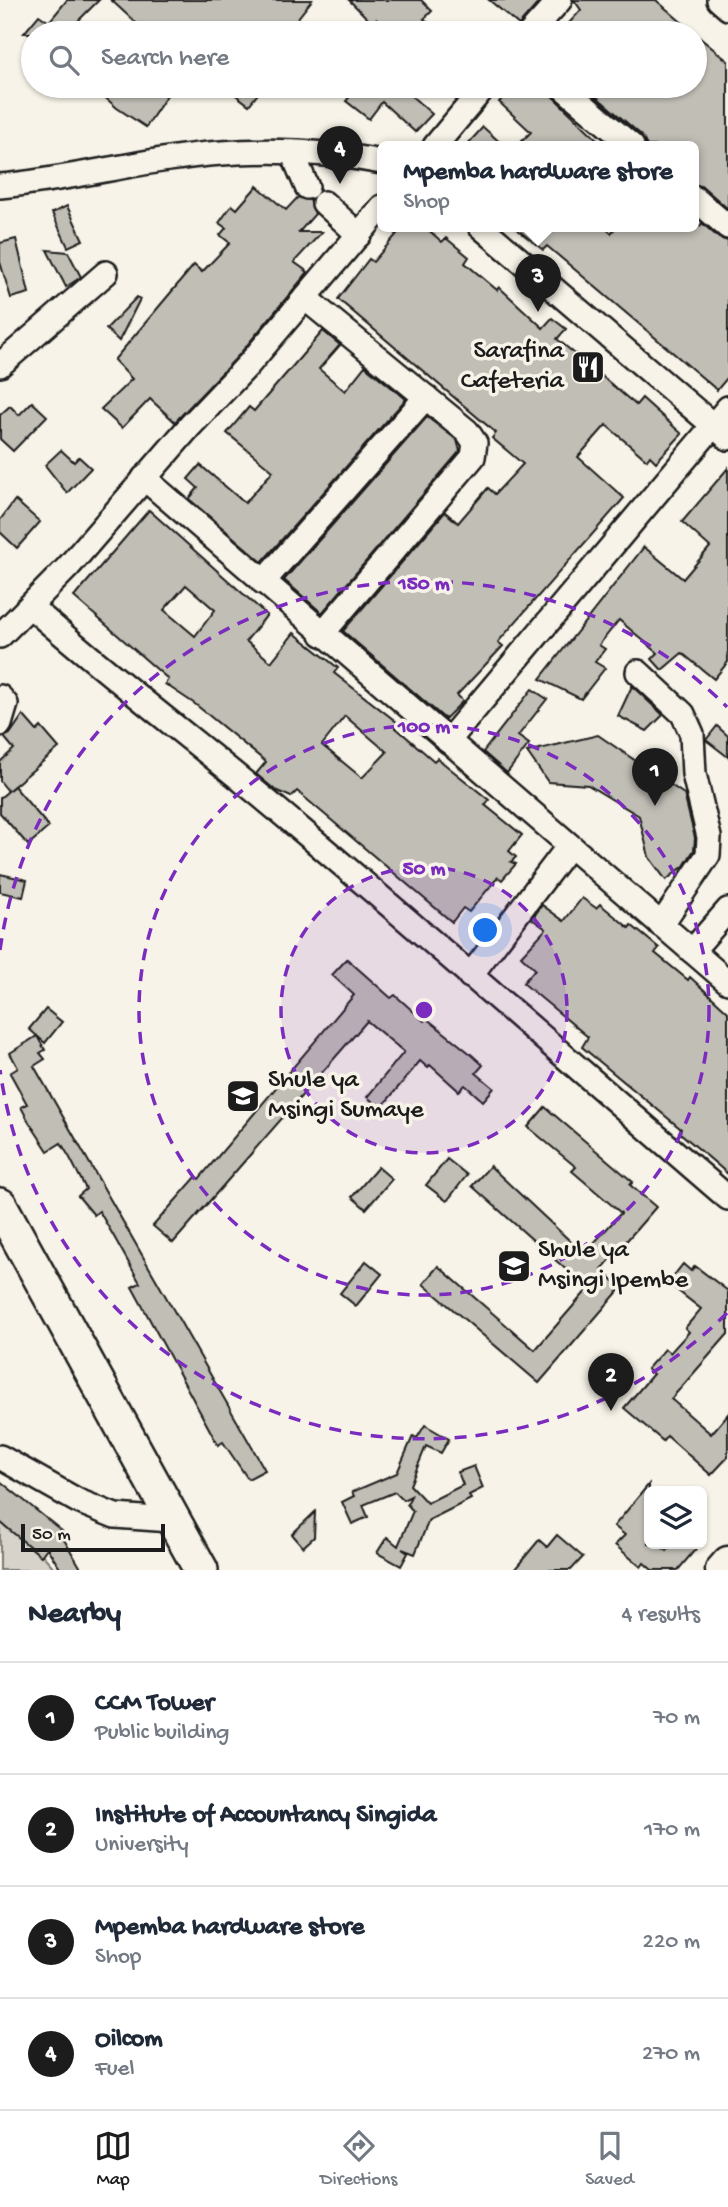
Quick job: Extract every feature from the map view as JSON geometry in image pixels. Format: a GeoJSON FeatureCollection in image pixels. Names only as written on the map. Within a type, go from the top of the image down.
{"type":"FeatureCollection","features":[{"type":"Feature","properties":{"kind":"highway"},"geometry":{"type":"LineString","coordinates":[[0,1205],[171,1520],[201,1570]]}},
{"type":"Feature","properties":{"kind":"main road"},"geometry":{"type":"LineString","coordinates":[[721,1570],[728,1562]]}},
{"type":"Feature","properties":{"kind":"street"},"geometry":{"type":"LineString","coordinates":[[541,21],[560,0]]}},
{"type":"Feature","properties":{"kind":"street"},"geometry":{"type":"LineString","coordinates":[[719,0],[728,8]]}},
{"type":"Feature","properties":{"kind":"street"},"geometry":{"type":"LineString","coordinates":[[439,141],[475,98]]}},
{"type":"Feature","properties":{"kind":"street"},"geometry":{"type":"LineString","coordinates":[[575,98],[626,141]]}},
{"type":"Feature","properties":{"kind":"street"},"geometry":{"type":"LineString","coordinates":[[0,186],[222,153],[292,152],[354,156],[377,161]]}},
{"type":"Feature","properties":{"kind":"street"},"geometry":{"type":"LineString","coordinates":[[292,152],[307,187]]}},
{"type":"Feature","properties":{"kind":"street"},"geometry":{"type":"LineString","coordinates":[[699,202],[728,227]]}},
{"type":"Feature","properties":{"kind":"street"},"geometry":{"type":"LineString","coordinates":[[324,203],[359,235]]}},
{"type":"Feature","properties":{"kind":"street"},"geometry":{"type":"LineString","coordinates":[[0,636],[31,607],[377,213]]}},
{"type":"Feature","properties":{"kind":"street"},"geometry":{"type":"LineString","coordinates":[[448,741],[723,423],[487,232]]}},
{"type":"Feature","properties":{"kind":"street"},"geometry":{"type":"LineString","coordinates":[[0,365],[106,273]]}},
{"type":"Feature","properties":{"kind":"street"},"geometry":{"type":"LineString","coordinates":[[305,298],[467,431],[475,443],[473,457],[322,634]]}},
{"type":"Feature","properties":{"kind":"street"},"geometry":{"type":"LineString","coordinates":[[262,582],[426,397]]}},
{"type":"Feature","properties":{"kind":"street"},"geometry":{"type":"LineString","coordinates":[[144,478],[728,982]]}},
{"type":"Feature","properties":{"kind":"street"},"geometry":{"type":"LineString","coordinates":[[31,607],[110,677],[245,782],[728,1198]]}},
{"type":"Feature","properties":{"kind":"street"},"geometry":{"type":"LineString","coordinates":[[638,671],[683,715],[692,734],[694,774],[709,837],[708,855],[661,925]]}},
{"type":"Feature","properties":{"kind":"street"},"geometry":{"type":"LineString","coordinates":[[0,697],[6,704],[0,724]]}},
{"type":"Feature","properties":{"kind":"street"},"geometry":{"type":"LineString","coordinates":[[470,976],[569,846]]}},
{"type":"Feature","properties":{"kind":"street"},"geometry":{"type":"LineString","coordinates":[[692,951],[728,910]]}},
{"type":"Feature","properties":{"kind":"street"},"geometry":{"type":"LineString","coordinates":[[0,1457],[78,1501],[115,1516],[171,1520]]}},
{"type":"Feature","properties":{"kind":"shaded area"},"geometry":{"type":"Polygon","coordinates":[[[0,1522],[33,1544],[56,1570],[0,1570],[0,1522]]]}},
{"type":"Feature","properties":{"kind":"building"},"geometry":{"type":"Polygon","coordinates":[[[67,0],[99,0],[78,21],[50,21],[67,0]]]}},
{"type":"Feature","properties":{"kind":"building"},"geometry":{"type":"Polygon","coordinates":[[[111,0],[312,0],[295,21],[134,21],[111,0]]]}},
{"type":"Feature","properties":{"kind":"building"},"geometry":{"type":"Polygon","coordinates":[[[349,0],[421,0],[432,11],[424,19],[426,21],[370,21],[349,0]]]}},
{"type":"Feature","properties":{"kind":"building"},"geometry":{"type":"Polygon","coordinates":[[[489,0],[541,0],[523,21],[514,21],[489,0]]]}},
{"type":"Feature","properties":{"kind":"building"},"geometry":{"type":"Polygon","coordinates":[[[574,0],[656,0],[680,21],[571,21],[581,10],[574,0]]]}},
{"type":"Feature","properties":{"kind":"building"},"geometry":{"type":"Polygon","coordinates":[[[39,15],[48,21],[34,21],[39,15]]]}},
{"type":"Feature","properties":{"kind":"building"},"geometry":{"type":"Polygon","coordinates":[[[707,44],[728,61],[728,209],[699,186],[699,141],[644,141],[641,135],[598,98],[707,98],[707,44]]]}},
{"type":"Feature","properties":{"kind":"building"},"geometry":{"type":"Polygon","coordinates":[[[106,98],[165,98],[146,127],[106,98]]]}},
{"type":"Feature","properties":{"kind":"building"},"geometry":{"type":"Polygon","coordinates":[[[240,98],[255,98],[249,105],[240,98]]]}},
{"type":"Feature","properties":{"kind":"building"},"geometry":{"type":"Polygon","coordinates":[[[349,98],[414,98],[432,114],[415,132],[382,102],[369,119],[346,101],[349,98]]]}},
{"type":"Feature","properties":{"kind":"building"},"geometry":{"type":"Polygon","coordinates":[[[503,98],[554,98],[599,141],[522,141],[531,132],[499,102],[503,98]]]}},
{"type":"Feature","properties":{"kind":"building"},"geometry":{"type":"Polygon","coordinates":[[[483,127],[498,141],[470,141],[483,127]]]}},
{"type":"Feature","properties":{"kind":"building"},"geometry":{"type":"Polygon","coordinates":[[[257,186],[286,210],[298,197],[310,200],[315,214],[299,232],[322,232],[294,262],[308,272],[239,355],[175,422],[150,399],[122,428],[101,409],[132,379],[114,360],[194,265],[202,272],[230,243],[220,235],[226,228],[219,223],[232,205],[237,209],[257,186]]]}},
{"type":"Feature","properties":{"kind":"building"},"geometry":{"type":"Polygon","coordinates":[[[67,206],[83,240],[68,247],[52,213],[67,206]]]}},
{"type":"Feature","properties":{"kind":"building"},"geometry":{"type":"Polygon","coordinates":[[[702,223],[719,238],[728,241],[728,377],[717,390],[547,246],[543,250],[520,232],[699,232],[702,223]]]}},
{"type":"Feature","properties":{"kind":"building"},"geometry":{"type":"Polygon","coordinates":[[[394,232],[431,232],[442,242],[446,238],[469,257],[465,263],[497,290],[499,287],[543,328],[552,318],[566,329],[557,339],[636,405],[642,398],[682,434],[656,462],[650,456],[647,460],[606,425],[578,457],[624,498],[498,642],[503,646],[457,695],[463,701],[445,719],[343,631],[445,512],[458,523],[488,488],[495,494],[523,464],[492,438],[496,433],[338,299],[369,259],[373,262],[397,234],[394,232]]]}},
{"type":"Feature","properties":{"kind":"building"},"geometry":{"type":"Polygon","coordinates":[[[16,239],[29,293],[11,298],[0,262],[0,243],[16,239]]]}},
{"type":"Feature","properties":{"kind":"building"},"geometry":{"type":"Polygon","coordinates":[[[47,250],[68,252],[81,277],[66,287],[47,250]]]}},
{"type":"Feature","properties":{"kind":"building"},"geometry":{"type":"Polygon","coordinates":[[[137,297],[140,299],[119,341],[106,329],[137,297]]]}},
{"type":"Feature","properties":{"kind":"building"},"geometry":{"type":"Polygon","coordinates":[[[323,331],[340,345],[319,369],[345,391],[365,366],[406,399],[262,562],[189,499],[198,488],[188,479],[200,465],[245,503],[273,471],[227,433],[249,407],[254,411],[323,331]]]}},
{"type":"Feature","properties":{"kind":"building"},"geometry":{"type":"Polygon","coordinates":[[[32,402],[47,416],[13,451],[0,439],[0,415],[10,406],[19,415],[32,402]]]}},
{"type":"Feature","properties":{"kind":"building"},"geometry":{"type":"Polygon","coordinates":[[[427,417],[457,440],[460,451],[322,613],[284,580],[427,417]]]}},
{"type":"Feature","properties":{"kind":"building"},"geometry":{"type":"Polygon","coordinates":[[[61,450],[74,462],[79,457],[91,468],[67,493],[45,465],[61,450]]]}},
{"type":"Feature","properties":{"kind":"building"},"geometry":{"type":"Polygon","coordinates":[[[728,468],[728,662],[714,679],[682,653],[662,670],[652,659],[658,653],[619,620],[599,645],[605,649],[595,662],[605,668],[581,699],[540,679],[644,547],[683,579],[710,547],[682,522],[728,468]]]}},
{"type":"Feature","properties":{"kind":"building"},"geometry":{"type":"Polygon","coordinates":[[[15,500],[40,522],[17,548],[0,532],[0,520],[15,500]]]}},
{"type":"Feature","properties":{"kind":"building"},"geometry":{"type":"Polygon","coordinates":[[[149,510],[267,615],[246,641],[271,662],[294,633],[338,668],[334,673],[398,723],[395,727],[434,761],[437,758],[489,800],[485,805],[522,835],[509,851],[516,857],[511,862],[516,864],[502,880],[498,877],[469,912],[463,908],[452,922],[297,791],[291,797],[275,790],[256,774],[266,762],[195,704],[165,684],[168,679],[74,597],[149,510]],[[186,585],[164,610],[195,636],[215,610],[186,585]],[[345,716],[322,745],[362,778],[387,752],[345,716]]]}},
{"type":"Feature","properties":{"kind":"building"},"geometry":{"type":"Polygon","coordinates":[[[632,686],[663,715],[647,731],[618,716],[632,686]]]}},
{"type":"Feature","properties":{"kind":"building"},"geometry":{"type":"Polygon","coordinates":[[[532,689],[547,699],[518,736],[529,744],[507,773],[483,752],[532,689]]]}},
{"type":"Feature","properties":{"kind":"building"},"geometry":{"type":"Polygon","coordinates":[[[23,715],[37,731],[41,727],[59,748],[8,791],[0,781],[0,762],[14,749],[4,737],[10,734],[23,715]]]}},
{"type":"Feature","properties":{"kind":"building"},"geometry":{"type":"Polygon","coordinates":[[[717,726],[728,736],[728,757],[706,740],[717,726]]]}},
{"type":"Feature","properties":{"kind":"building"},"geometry":{"type":"Polygon","coordinates":[[[598,735],[684,794],[695,838],[694,850],[684,866],[666,880],[649,857],[639,816],[588,785],[548,782],[527,752],[598,735]]]}},
{"type":"Feature","properties":{"kind":"building"},"geometry":{"type":"Polygon","coordinates":[[[14,786],[49,827],[28,845],[0,813],[0,798],[14,786]]]}},
{"type":"Feature","properties":{"kind":"building"},"geometry":{"type":"Polygon","coordinates":[[[0,874],[27,880],[23,897],[0,892],[0,874]]]}},
{"type":"Feature","properties":{"kind":"building"},"geometry":{"type":"Polygon","coordinates":[[[582,898],[596,908],[600,904],[629,928],[631,925],[659,948],[655,953],[688,980],[690,977],[728,1012],[728,1174],[679,1132],[681,1129],[582,1047],[588,1037],[523,983],[535,969],[521,956],[546,929],[532,919],[542,905],[564,921],[582,898]]]}},
{"type":"Feature","properties":{"kind":"building"},"geometry":{"type":"Polygon","coordinates":[[[347,959],[391,998],[395,995],[424,1021],[426,1018],[472,1055],[483,1065],[476,1073],[494,1088],[483,1101],[465,1085],[459,1091],[430,1065],[428,1068],[420,1061],[381,1108],[367,1097],[404,1052],[367,1021],[173,1243],[153,1226],[196,1177],[199,1179],[354,995],[332,975],[347,959]]]}},
{"type":"Feature","properties":{"kind":"building"},"geometry":{"type":"Polygon","coordinates":[[[46,1009],[62,1022],[45,1043],[29,1029],[46,1009]]]}},
{"type":"Feature","properties":{"kind":"building"},"geometry":{"type":"Polygon","coordinates":[[[37,1036],[45,1050],[40,1053],[45,1059],[34,1066],[265,1470],[248,1479],[223,1442],[218,1445],[132,1287],[140,1283],[99,1211],[94,1215],[78,1196],[86,1189],[61,1143],[48,1151],[21,1107],[27,1104],[10,1073],[18,1068],[10,1053],[37,1036]]]}},
{"type":"Feature","properties":{"kind":"building"},"geometry":{"type":"Polygon","coordinates":[[[545,1107],[633,1182],[630,1185],[656,1207],[602,1269],[621,1288],[539,1383],[423,1284],[438,1266],[535,1350],[588,1289],[472,1186],[490,1166],[584,1254],[621,1213],[572,1171],[576,1167],[528,1127],[545,1107]]]}},
{"type":"Feature","properties":{"kind":"building"},"geometry":{"type":"Polygon","coordinates":[[[447,1159],[467,1175],[447,1201],[426,1185],[447,1159]]]}},
{"type":"Feature","properties":{"kind":"building"},"geometry":{"type":"Polygon","coordinates":[[[378,1167],[392,1179],[366,1209],[352,1197],[378,1167]]]}},
{"type":"Feature","properties":{"kind":"building"},"geometry":{"type":"Polygon","coordinates":[[[366,1261],[382,1274],[356,1306],[340,1293],[366,1261]]]}},
{"type":"Feature","properties":{"kind":"building"},"geometry":{"type":"Polygon","coordinates":[[[683,1264],[691,1271],[695,1266],[728,1291],[728,1334],[671,1399],[711,1434],[728,1414],[728,1457],[711,1475],[667,1436],[663,1441],[624,1408],[653,1374],[647,1369],[665,1349],[670,1353],[689,1332],[685,1328],[701,1309],[668,1283],[683,1264]]]}},
{"type":"Feature","properties":{"kind":"building"},"geometry":{"type":"Polygon","coordinates":[[[425,1425],[449,1439],[441,1453],[426,1446],[410,1485],[427,1503],[463,1485],[458,1472],[474,1466],[483,1488],[469,1495],[471,1499],[429,1520],[415,1554],[402,1549],[408,1553],[401,1566],[377,1553],[387,1537],[398,1546],[413,1511],[407,1504],[411,1496],[403,1500],[395,1492],[363,1505],[368,1517],[352,1524],[342,1502],[354,1496],[352,1492],[397,1473],[413,1436],[417,1438],[425,1425]]]}},
{"type":"Feature","properties":{"kind":"building"},"geometry":{"type":"Polygon","coordinates":[[[0,1481],[62,1531],[60,1533],[82,1570],[61,1570],[47,1548],[41,1556],[0,1522],[0,1481]]]}},
{"type":"Feature","properties":{"kind":"building"},"geometry":{"type":"Polygon","coordinates":[[[644,1490],[644,1549],[696,1549],[678,1570],[652,1570],[644,1563],[641,1567],[615,1545],[625,1535],[614,1526],[644,1490]]]}},
{"type":"Feature","properties":{"kind":"building"},"geometry":{"type":"Polygon","coordinates":[[[315,1512],[314,1537],[303,1547],[292,1534],[315,1512]]]}},
{"type":"Feature","properties":{"kind":"building"},"geometry":{"type":"Polygon","coordinates":[[[557,1535],[583,1557],[571,1570],[514,1570],[539,1540],[547,1547],[557,1535]]]}},
{"type":"Feature","properties":{"kind":"place","name":"Oilcom"},"geometry":{"type":"Point","coordinates":[340,184]}},
{"type":"Feature","properties":{"kind":"place","name":"Mpemba hardware store"},"geometry":{"type":"Point","coordinates":[538,312]}},
{"type":"Feature","properties":{"kind":"place","name":"Sarafina Cafeteria"},"geometry":{"type":"Point","coordinates":[588,367]}},
{"type":"Feature","properties":{"kind":"place","name":"CCM Tower"},"geometry":{"type":"Point","coordinates":[655,806]}},
{"type":"Feature","properties":{"kind":"place","name":"Shule ya Msingi Sumaye"},"geometry":{"type":"Point","coordinates":[243,1096]}},
{"type":"Feature","properties":{"kind":"place","name":"Shule ya Msingi Ipembe"},"geometry":{"type":"Point","coordinates":[514,1266]}},
{"type":"Feature","properties":{"kind":"place","name":"Institute of Accountancy Singida"},"geometry":{"type":"Point","coordinates":[611,1411]}}]}
